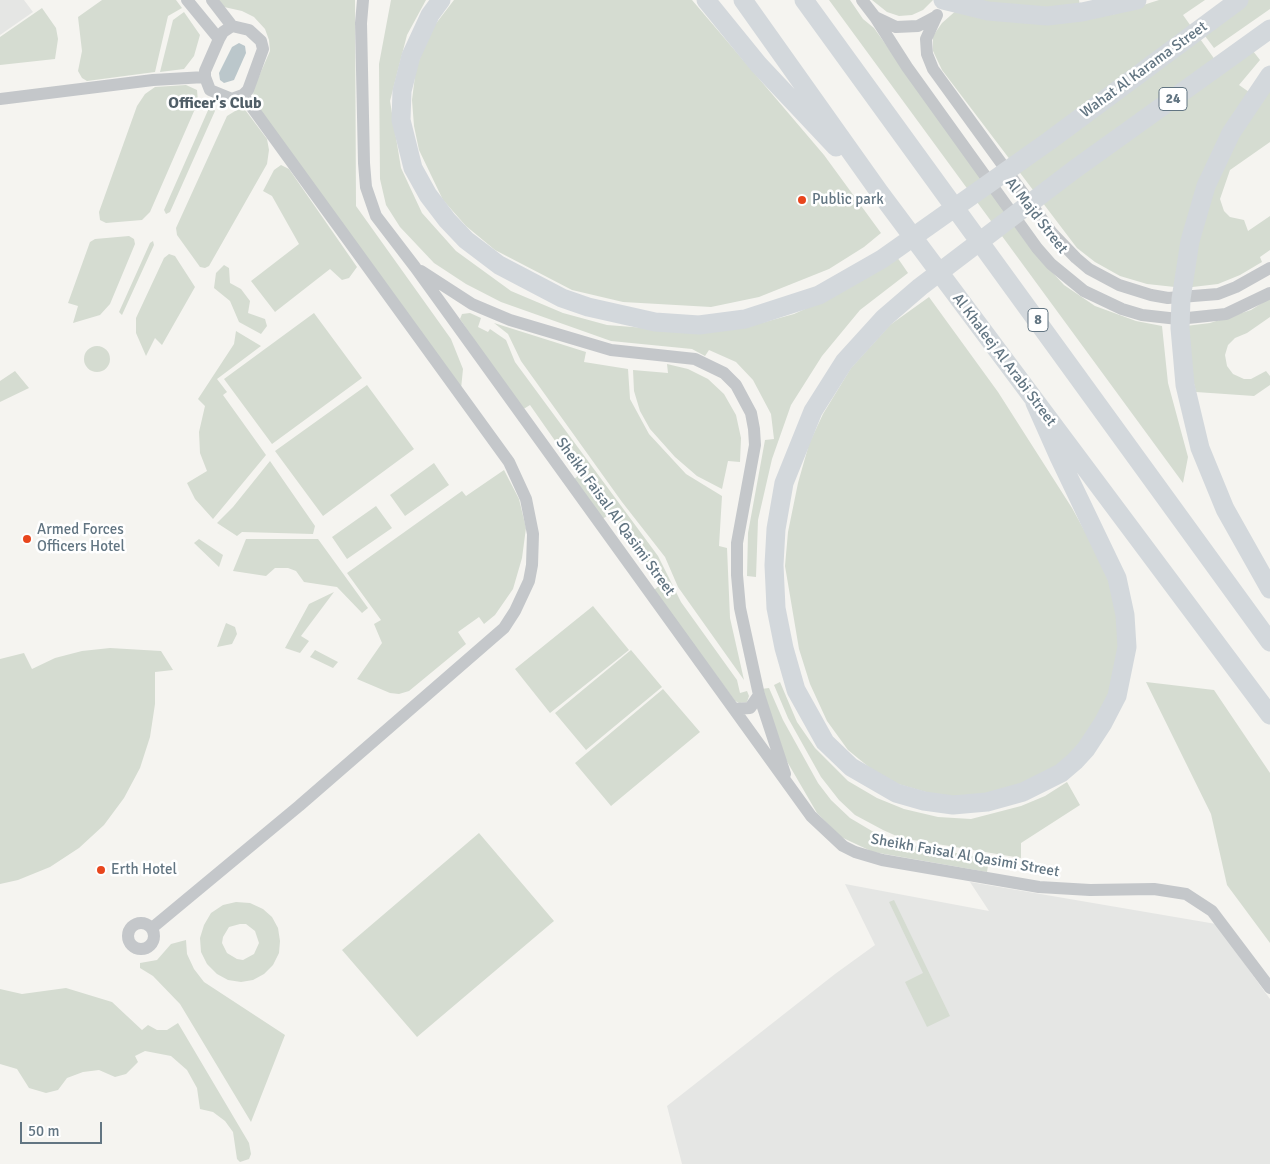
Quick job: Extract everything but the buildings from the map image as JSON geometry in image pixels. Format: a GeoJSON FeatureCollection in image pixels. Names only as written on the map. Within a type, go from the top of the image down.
{"type":"FeatureCollection","features":[{"type":"Feature","properties":{"kind":"highway","name":"Wahat Al Karama Street"},"geometry":{"type":"LineString","coordinates":[[441,0],[430,15],[411,56],[402,91],[401,120],[405,143],[413,168],[428,196],[447,220],[473,245],[499,265],[562,298],[588,308],[655,322],[699,325],[745,320],[819,294],[882,259],[1049,141],[1239,0]]}},
{"type":"Feature","properties":{"kind":"highway"},"geometry":{"type":"LineString","coordinates":[[706,0],[758,64],[880,193]]}},
{"type":"Feature","properties":{"kind":"highway","name":"Al Khaleej Al Arabi Street"},"geometry":{"type":"LineString","coordinates":[[743,0],[880,193],[1270,716]]}},
{"type":"Feature","properties":{"kind":"highway","name":"8"},"geometry":{"type":"LineString","coordinates":[[804,0],[1270,642]]}},
{"type":"Feature","properties":{"kind":"highway"},"geometry":{"type":"LineString","coordinates":[[940,8],[1047,16],[1082,12],[1137,0]]}},
{"type":"Feature","properties":{"kind":"highway","name":"24"},"geometry":{"type":"LineString","coordinates":[[1035,403],[1058,457],[1117,578],[1125,614],[1126,647],[1117,696],[1103,723],[1075,761],[1045,782],[1023,792],[987,802],[953,805],[924,801],[896,792],[864,776],[839,755],[825,742],[796,690],[784,648],[776,608],[774,565],[776,529],[784,483],[799,442],[813,411],[844,362],[884,318],[920,287],[1075,169],[1270,29]]}},
{"type":"Feature","properties":{"kind":"highway"},"geometry":{"type":"LineString","coordinates":[[1270,75],[1230,133],[1217,159],[1197,213],[1188,251],[1181,299],[1182,356],[1185,386],[1194,429],[1206,465],[1225,509],[1270,589]]}},
{"type":"Feature","properties":{"kind":"street"},"geometry":{"type":"LineString","coordinates":[[187,0],[219,39]]}},
{"type":"Feature","properties":{"kind":"street"},"geometry":{"type":"LineString","coordinates":[[212,0],[232,26],[249,30],[261,41],[263,49],[253,79],[243,95],[232,99],[224,98],[210,90],[205,77],[205,71],[223,32],[232,26]]}},
{"type":"Feature","properties":{"kind":"street","name":"Sheikh Faisal Al Qasimi Street"},"geometry":{"type":"LineString","coordinates":[[363,0],[361,23],[362,122],[366,187],[376,216],[415,266],[811,816],[832,837],[849,849],[868,857],[1039,887],[1090,890],[1162,890],[1186,894],[1212,911],[1270,988]]}},
{"type":"Feature","properties":{"kind":"street","name":"Al Majd Street"},"geometry":{"type":"LineString","coordinates":[[862,0],[913,75],[1038,248],[1056,269],[1084,290],[1122,309],[1142,315],[1178,319],[1226,314],[1270,293]]}},
{"type":"Feature","properties":{"kind":"street","name":"Al Majd Street"},"geometry":{"type":"LineString","coordinates":[[948,0],[940,8],[926,39],[926,54],[933,69],[1052,233],[1063,246],[1089,269],[1135,291],[1177,298],[1218,294],[1236,287],[1270,268]]}},
{"type":"Feature","properties":{"kind":"street"},"geometry":{"type":"LineString","coordinates":[[875,18],[896,27],[907,28],[928,22],[940,8]]}},
{"type":"Feature","properties":{"kind":"street"},"geometry":{"type":"LineString","coordinates":[[0,99],[153,80],[205,77]]}},
{"type":"Feature","properties":{"kind":"street"},"geometry":{"type":"LineString","coordinates":[[152,928],[291,813],[504,628],[515,611],[529,581],[532,565],[533,534],[526,499],[508,462],[243,95]]}},
{"type":"Feature","properties":{"kind":"street","name":"Sheikh Faisal Al Qasimi Street"},"geometry":{"type":"LineString","coordinates":[[415,266],[472,304],[526,326],[611,350],[695,358],[724,373],[736,385],[751,413],[755,445],[739,526],[736,563],[740,608],[759,695],[789,786]]}},
{"type":"Feature","properties":{"kind":"street"},"geometry":{"type":"LineString","coordinates":[[453,320],[463,308],[472,304]]}},
{"type":"Feature","properties":{"kind":"street"},"geometry":{"type":"LineString","coordinates":[[734,709],[750,708],[759,695]]}},
{"type":"Feature","properties":{"kind":"shaded area"},"geometry":{"type":"Polygon","coordinates":[[[0,0],[24,0],[33,12],[0,35],[0,0]]]}},
{"type":"Feature","properties":{"kind":"shaded area"},"geometry":{"type":"Polygon","coordinates":[[[102,0],[176,0],[182,8],[168,16],[155,72],[87,81],[82,78],[78,71],[82,51],[78,17],[102,0]]]}},
{"type":"Feature","properties":{"kind":"shaded area"},"geometry":{"type":"Polygon","coordinates":[[[219,0],[355,0],[356,206],[451,339],[463,369],[461,389],[254,104],[253,90],[270,51],[269,40],[265,29],[254,17],[242,11],[224,7],[219,0]]]}},
{"type":"Feature","properties":{"kind":"shaded area"},"geometry":{"type":"Polygon","coordinates":[[[391,0],[426,0],[407,35],[390,101],[401,168],[422,213],[456,251],[511,291],[563,313],[607,325],[696,332],[754,325],[794,314],[827,299],[897,257],[908,273],[860,310],[822,356],[791,405],[772,459],[758,520],[756,577],[747,576],[748,533],[765,440],[774,439],[771,414],[753,380],[736,362],[709,350],[705,356],[692,349],[611,341],[501,302],[466,284],[434,263],[400,227],[386,205],[380,179],[379,64],[391,0]]]}},
{"type":"Feature","properties":{"kind":"shaded area"},"geometry":{"type":"Polygon","coordinates":[[[454,0],[692,0],[824,155],[881,233],[864,247],[829,269],[759,297],[711,307],[623,302],[572,290],[495,250],[466,226],[443,200],[419,150],[414,126],[412,100],[416,68],[431,30],[454,0]]]}},
{"type":"Feature","properties":{"kind":"shaded area"},"geometry":{"type":"Polygon","coordinates":[[[829,0],[850,0],[863,19],[874,28],[1031,249],[1064,285],[1095,306],[1136,321],[1162,326],[1168,383],[1188,457],[1183,483],[829,0]]]}},
{"type":"Feature","properties":{"kind":"shaded area"},"geometry":{"type":"Polygon","coordinates":[[[872,0],[933,0],[923,10],[912,15],[899,16],[887,12],[872,0]]]}},
{"type":"Feature","properties":{"kind":"shaded area"},"geometry":{"type":"Polygon","coordinates":[[[1079,0],[1082,20],[1115,14],[1159,0],[1205,0],[1183,15],[1223,71],[1253,51],[1260,60],[1239,85],[1259,99],[1270,90],[1270,142],[1230,170],[1220,199],[1224,211],[1230,217],[1244,220],[1248,231],[1270,216],[1270,250],[1260,257],[1262,262],[1240,275],[1218,284],[1184,288],[1147,284],[1120,276],[1095,262],[1077,248],[942,70],[933,51],[933,36],[942,23],[967,1],[1079,0]]]}},
{"type":"Feature","properties":{"kind":"shaded area"},"geometry":{"type":"Polygon","coordinates":[[[1244,0],[1270,0],[1270,9],[1214,48],[1202,32],[1244,0]]]}},
{"type":"Feature","properties":{"kind":"shaded area"},"geometry":{"type":"Polygon","coordinates":[[[42,8],[56,28],[58,39],[55,59],[0,65],[0,37],[42,8]]]}},
{"type":"Feature","properties":{"kind":"shaded area"},"geometry":{"type":"Polygon","coordinates":[[[184,12],[200,35],[194,56],[184,69],[160,72],[173,20],[184,12]]]}},
{"type":"Feature","properties":{"kind":"shaded area"},"geometry":{"type":"Polygon","coordinates":[[[239,43],[245,46],[246,53],[234,80],[224,83],[220,80],[219,73],[232,47],[239,43]]]}},
{"type":"Feature","properties":{"kind":"shaded area"},"geometry":{"type":"Polygon","coordinates":[[[186,85],[197,90],[198,102],[150,212],[142,220],[106,223],[100,220],[99,212],[137,106],[145,94],[155,87],[186,85]]]}},
{"type":"Feature","properties":{"kind":"shaded area"},"geometry":{"type":"Polygon","coordinates":[[[212,107],[215,111],[170,212],[166,214],[164,210],[209,108],[212,107]]]}},
{"type":"Feature","properties":{"kind":"shaded area"},"geometry":{"type":"Polygon","coordinates":[[[240,108],[246,111],[267,139],[269,150],[267,164],[209,266],[205,268],[200,267],[177,235],[176,228],[227,116],[240,108]]]}},
{"type":"Feature","properties":{"kind":"shaded area"},"geometry":{"type":"Polygon","coordinates":[[[281,165],[289,169],[357,267],[349,278],[342,280],[330,269],[275,312],[251,281],[299,244],[272,196],[263,191],[274,170],[281,165]]]}},
{"type":"Feature","properties":{"kind":"shaded area"},"geometry":{"type":"Polygon","coordinates":[[[129,236],[134,239],[135,244],[110,304],[100,315],[73,323],[78,306],[68,303],[90,242],[95,239],[129,236]]]}},
{"type":"Feature","properties":{"kind":"shaded area"},"geometry":{"type":"Polygon","coordinates":[[[153,241],[154,245],[122,315],[119,312],[150,243],[153,241]]]}},
{"type":"Feature","properties":{"kind":"shaded area"},"geometry":{"type":"Polygon","coordinates":[[[169,254],[175,256],[195,287],[162,345],[155,338],[146,356],[136,333],[136,318],[164,258],[169,254]]]}},
{"type":"Feature","properties":{"kind":"shaded area"},"geometry":{"type":"Polygon","coordinates":[[[224,265],[229,268],[230,283],[241,289],[250,301],[248,313],[265,319],[267,326],[261,334],[239,322],[230,301],[214,288],[216,273],[224,265]]]}},
{"type":"Feature","properties":{"kind":"shaded area"},"geometry":{"type":"Polygon","coordinates":[[[929,297],[998,392],[1072,508],[1109,575],[1122,620],[1116,694],[1063,765],[1016,790],[950,799],[898,784],[870,768],[848,750],[827,721],[810,684],[799,649],[785,566],[788,532],[798,483],[809,444],[823,414],[851,368],[890,325],[929,297]]]}},
{"type":"Feature","properties":{"kind":"shaded area"},"geometry":{"type":"Polygon","coordinates":[[[1270,298],[1270,317],[1247,333],[1235,338],[1228,345],[1225,355],[1227,366],[1233,374],[1244,379],[1251,379],[1266,371],[1270,376],[1270,385],[1254,396],[1196,392],[1191,371],[1186,326],[1210,323],[1251,310],[1270,298]]]}},
{"type":"Feature","properties":{"kind":"shaded area"},"geometry":{"type":"Polygon","coordinates":[[[314,313],[362,378],[272,444],[224,379],[314,313]]]}},
{"type":"Feature","properties":{"kind":"shaded area"},"geometry":{"type":"Polygon","coordinates":[[[470,313],[481,318],[478,327],[488,332],[490,329],[506,340],[515,362],[658,556],[681,602],[737,680],[740,693],[747,691],[749,696],[747,702],[739,703],[735,701],[654,590],[660,585],[609,515],[602,519],[573,480],[579,475],[530,405],[522,410],[460,319],[462,314],[470,313]]]}},
{"type":"Feature","properties":{"kind":"shaded area"},"geometry":{"type":"Polygon","coordinates":[[[494,323],[586,352],[584,362],[628,369],[630,399],[649,434],[686,474],[722,496],[719,546],[727,548],[730,618],[744,680],[678,587],[665,557],[622,502],[521,361],[508,334],[494,323]]]}},
{"type":"Feature","properties":{"kind":"shaded area"},"geometry":{"type":"Polygon","coordinates":[[[236,331],[261,346],[217,379],[227,392],[223,395],[266,455],[213,519],[195,499],[187,483],[207,471],[200,453],[199,432],[205,406],[198,399],[234,344],[236,331]]]}},
{"type":"Feature","properties":{"kind":"shaded area"},"geometry":{"type":"Polygon","coordinates":[[[97,346],[106,350],[110,359],[106,368],[97,372],[88,368],[84,359],[88,350],[97,346]]]}},
{"type":"Feature","properties":{"kind":"shaded area"},"geometry":{"type":"Polygon","coordinates":[[[667,364],[688,369],[708,379],[724,394],[736,415],[741,438],[740,462],[728,461],[722,489],[697,476],[675,457],[650,429],[640,411],[634,391],[633,370],[668,373],[667,364]]]}},
{"type":"Feature","properties":{"kind":"shaded area"},"geometry":{"type":"Polygon","coordinates":[[[15,371],[29,388],[0,402],[0,381],[15,371]]]}},
{"type":"Feature","properties":{"kind":"shaded area"},"geometry":{"type":"Polygon","coordinates":[[[367,385],[414,449],[323,516],[275,451],[367,385]]]}},
{"type":"Feature","properties":{"kind":"shaded area"},"geometry":{"type":"Polygon","coordinates":[[[270,461],[315,526],[313,534],[242,532],[237,536],[217,523],[233,507],[270,461]]]}},
{"type":"Feature","properties":{"kind":"shaded area"},"geometry":{"type":"Polygon","coordinates":[[[434,463],[449,485],[405,516],[390,495],[434,463]]]}},
{"type":"Feature","properties":{"kind":"shaded area"},"geometry":{"type":"Polygon","coordinates":[[[504,470],[519,499],[526,528],[522,558],[513,589],[495,615],[484,624],[479,617],[458,632],[466,644],[409,691],[399,694],[390,693],[357,679],[382,643],[374,624],[381,620],[347,573],[462,491],[466,496],[504,470]]]}},
{"type":"Feature","properties":{"kind":"shaded area"},"geometry":{"type":"Polygon","coordinates":[[[376,506],[392,528],[347,559],[332,537],[376,506]]]}},
{"type":"Feature","properties":{"kind":"shaded area"},"geometry":{"type":"Polygon","coordinates":[[[199,539],[223,555],[219,567],[194,543],[199,539]]]}},
{"type":"Feature","properties":{"kind":"shaded area"},"geometry":{"type":"Polygon","coordinates":[[[246,539],[318,539],[368,608],[362,613],[337,587],[304,582],[296,571],[288,568],[275,568],[266,576],[233,571],[246,539]]]}},
{"type":"Feature","properties":{"kind":"shaded area"},"geometry":{"type":"Polygon","coordinates":[[[334,592],[301,636],[309,641],[300,653],[285,648],[309,604],[334,592]]]}},
{"type":"Feature","properties":{"kind":"shaded area"},"geometry":{"type":"Polygon","coordinates":[[[593,606],[629,650],[550,713],[515,669],[593,606]]]}},
{"type":"Feature","properties":{"kind":"shaded area"},"geometry":{"type":"Polygon","coordinates":[[[226,623],[235,627],[237,634],[232,644],[217,647],[226,623]]]}},
{"type":"Feature","properties":{"kind":"shaded area"},"geometry":{"type":"Polygon","coordinates":[[[110,648],[161,651],[173,670],[155,672],[155,704],[150,737],[140,768],[124,798],[104,825],[79,848],[50,867],[18,880],[0,884],[0,659],[24,653],[32,669],[55,658],[82,651],[110,648]]]}},
{"type":"Feature","properties":{"kind":"shaded area"},"geometry":{"type":"Polygon","coordinates":[[[315,650],[338,662],[333,668],[310,657],[315,650]]]}},
{"type":"Feature","properties":{"kind":"shaded area"},"geometry":{"type":"Polygon","coordinates":[[[631,650],[662,687],[586,750],[555,713],[631,650]]]}},
{"type":"Feature","properties":{"kind":"shaded area"},"geometry":{"type":"Polygon","coordinates":[[[780,682],[797,722],[815,748],[848,781],[877,798],[904,809],[938,817],[971,819],[1021,806],[1045,796],[1067,782],[1080,805],[1021,843],[1021,858],[901,838],[855,815],[839,800],[821,777],[788,718],[774,685],[780,682]]]}},
{"type":"Feature","properties":{"kind":"shaded area"},"geometry":{"type":"Polygon","coordinates":[[[1146,682],[1214,690],[1270,773],[1270,943],[1227,885],[1211,814],[1146,682]]]}},
{"type":"Feature","properties":{"kind":"shaded area"},"geometry":{"type":"Polygon","coordinates":[[[769,688],[783,720],[818,783],[831,800],[850,818],[877,834],[902,843],[989,859],[987,872],[873,852],[841,837],[817,813],[785,758],[761,689],[769,688]]]}},
{"type":"Feature","properties":{"kind":"shaded area"},"geometry":{"type":"Polygon","coordinates":[[[663,689],[700,732],[611,806],[575,763],[663,689]]]}},
{"type":"Feature","properties":{"kind":"shaded area"},"geometry":{"type":"Polygon","coordinates":[[[479,833],[554,921],[417,1037],[342,950],[479,833]]]}},
{"type":"Feature","properties":{"kind":"shaded area"},"geometry":{"type":"Polygon","coordinates":[[[970,882],[1216,924],[1270,999],[1270,1164],[682,1164],[667,1106],[835,974],[875,945],[845,884],[989,911],[970,882]]]}},
{"type":"Feature","properties":{"kind":"shaded area"},"geometry":{"type":"Polygon","coordinates":[[[894,900],[950,1016],[927,1027],[905,982],[923,973],[889,902],[894,900]]]}},
{"type":"Feature","properties":{"kind":"shaded area"},"geometry":{"type":"Polygon","coordinates":[[[236,902],[250,903],[263,909],[272,917],[278,928],[279,953],[273,965],[264,974],[253,980],[241,982],[228,980],[217,974],[207,964],[201,952],[200,938],[204,925],[211,913],[223,905],[236,902]],[[246,924],[229,927],[223,937],[222,943],[227,953],[237,959],[243,960],[254,954],[259,943],[255,931],[246,924]]]}},
{"type":"Feature","properties":{"kind":"shaded area"},"geometry":{"type":"Polygon","coordinates":[[[186,940],[187,954],[194,969],[204,982],[285,1035],[251,1122],[180,1004],[153,976],[140,968],[140,963],[157,960],[171,944],[186,940]]]}},
{"type":"Feature","properties":{"kind":"shaded area"},"geometry":{"type":"Polygon","coordinates":[[[66,988],[112,1002],[142,1030],[148,1025],[157,1030],[167,1030],[178,1023],[249,1143],[251,1154],[249,1159],[240,1162],[237,1159],[233,1132],[225,1121],[213,1112],[200,1109],[197,1088],[187,1070],[171,1056],[145,1051],[135,1056],[138,1062],[126,1074],[115,1077],[99,1070],[83,1072],[67,1078],[58,1090],[46,1093],[29,1088],[17,1069],[0,1064],[0,989],[22,994],[66,988]]]}},
{"type":"Feature","properties":{"kind":"place","name":"Public park"},"geometry":{"type":"Point","coordinates":[802,200]}},
{"type":"Feature","properties":{"kind":"place","name":"Armed Forces Officers Hotel"},"geometry":{"type":"Point","coordinates":[27,539]}},
{"type":"Feature","properties":{"kind":"place","name":"Erth Hotel"},"geometry":{"type":"Point","coordinates":[101,870]}},
{"type":"Feature","properties":{"kind":"district","name":"Officer's Club"},"geometry":{"type":"Point","coordinates":[215,104]}}]}
